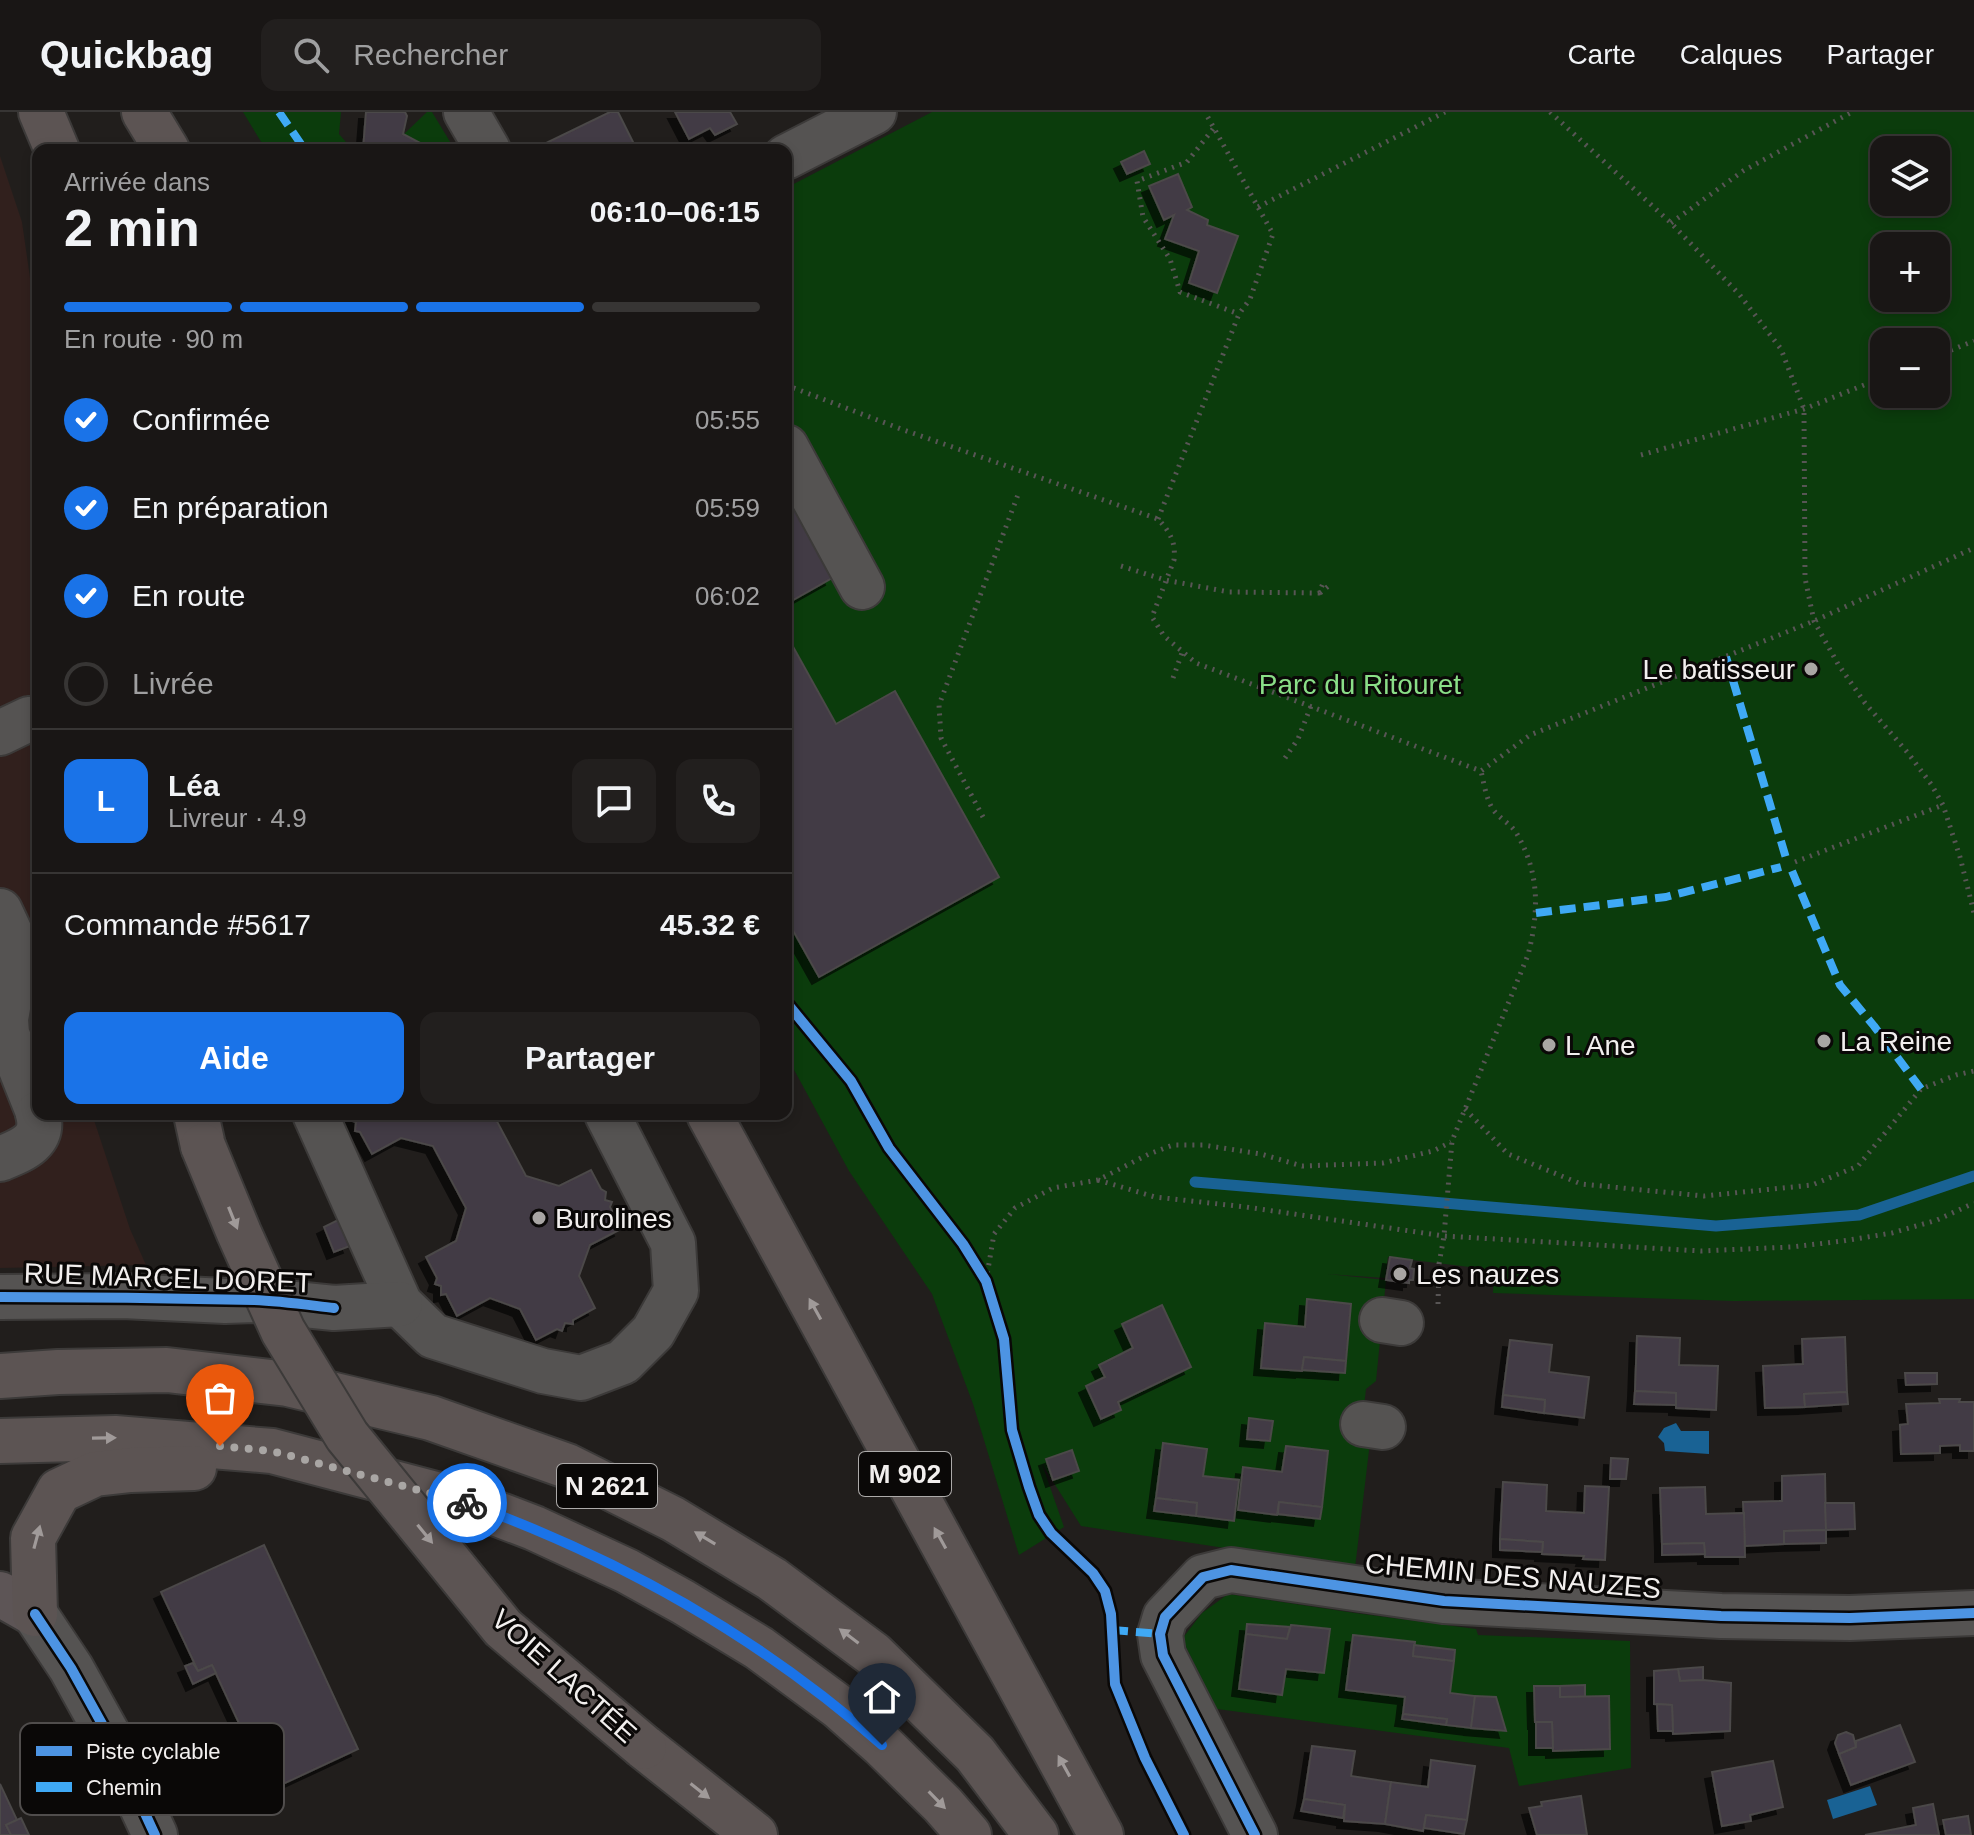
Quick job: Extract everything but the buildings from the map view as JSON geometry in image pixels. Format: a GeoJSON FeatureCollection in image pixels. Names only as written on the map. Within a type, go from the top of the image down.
{"type":"FeatureCollection","features":[{"type":"Feature","properties":{"kind":"highway"},"geometry":{"type":"LineString","coordinates":[[41,112],[54,144]]}},
{"type":"Feature","properties":{"kind":"highway"},"geometry":{"type":"LineString","coordinates":[[144,112],[163,144]]}},
{"type":"Feature","properties":{"kind":"highway","name":"M 902"},"geometry":{"type":"LineString","coordinates":[[712,1120],[1101,1835]]}},
{"type":"Feature","properties":{"kind":"highway","name":"VOIE LACTÉE"},"geometry":{"type":"LineString","coordinates":[[200,1130],[239,1233],[283,1331],[347,1436],[503,1628],[644,1747],[755,1835]]}},
{"type":"Feature","properties":{"kind":"highway","name":"N 2621"},"geometry":{"type":"LineString","coordinates":[[0,1376],[167,1370],[288,1384],[431,1418],[567,1466],[673,1519],[772,1579],[873,1654],[975,1754],[1036,1835]]}},
{"type":"Feature","properties":{"kind":"highway","name":"N 2621"},"geometry":{"type":"LineString","coordinates":[[0,1441],[115,1438],[272,1451],[466,1502],[534,1528],[627,1571],[759,1648],[839,1707],[892,1755],[969,1835]]}},
{"type":"Feature","properties":{"kind":"highway"},"geometry":{"type":"LineString","coordinates":[[18,1604],[33,1538],[59,1491],[95,1474],[201,1467],[338,1467]]}},
{"type":"Feature","properties":{"kind":"street"},"geometry":{"type":"LineString","coordinates":[[466,112],[485,144]]}},
{"type":"Feature","properties":{"kind":"street"},"geometry":{"type":"LineString","coordinates":[[792,154],[874,112]]}},
{"type":"Feature","properties":{"kind":"street"},"geometry":{"type":"LineString","coordinates":[[792,458],[862,587]]}},
{"type":"Feature","properties":{"kind":"street"},"geometry":{"type":"LineString","coordinates":[[0,911],[15,943],[17,955],[6,1019],[7,1034],[32,1098]]}},
{"type":"Feature","properties":{"kind":"street"},"geometry":{"type":"LineString","coordinates":[[0,1159],[37,1138],[40,1120]]}},
{"type":"Feature","properties":{"kind":"street"},"geometry":{"type":"LineString","coordinates":[[318,1120],[400,1304],[433,1336],[543,1371],[581,1378],[623,1362],[653,1332],[676,1291],[673,1243],[610,1120]]}},
{"type":"Feature","properties":{"kind":"street","name":"RUE MARCEL DORET"},"geometry":{"type":"LineString","coordinates":[[0,1297],[123,1296],[255,1300],[334,1308],[400,1304]]}},
{"type":"Feature","properties":{"kind":"street","name":"CHEMIN DES NAUZES"},"geometry":{"type":"LineString","coordinates":[[1255,1835],[1163,1655],[1160,1634],[1165,1617],[1203,1577],[1231,1570],[1444,1601],[1721,1616],[1850,1618],[1974,1613]]}},
{"type":"Feature","properties":{"kind":"street"},"geometry":{"type":"LineString","coordinates":[[18,1604],[71,1668],[101,1723]]}},
{"type":"Feature","properties":{"kind":"street"},"geometry":{"type":"LineString","coordinates":[[146,1815],[155,1835]]}},
{"type":"Feature","properties":{"kind":"path"},"geometry":{"type":"LineString","coordinates":[[1158,519],[1239,314],[1250,299],[1273,234],[1205,112]]}},
{"type":"Feature","properties":{"kind":"path"},"geometry":{"type":"LineString","coordinates":[[1258,207],[1445,112]]}},
{"type":"Feature","properties":{"kind":"path"},"geometry":{"type":"LineString","coordinates":[[1550,112],[1671,223],[1739,294],[1781,349],[1804,409],[1805,578],[1814,621],[1865,703],[1908,753],[1943,805],[1974,913]]}},
{"type":"Feature","properties":{"kind":"path"},"geometry":{"type":"LineString","coordinates":[[1671,223],[1743,171],[1852,112]]}},
{"type":"Feature","properties":{"kind":"path"},"geometry":{"type":"LineString","coordinates":[[1213,129],[1187,162],[1137,181],[1143,217],[1170,259],[1180,292],[1239,314]]}},
{"type":"Feature","properties":{"kind":"path"},"geometry":{"type":"LineString","coordinates":[[1950,350],[1974,341]]}},
{"type":"Feature","properties":{"kind":"path"},"geometry":{"type":"LineString","coordinates":[[1641,455],[1804,409],[1870,383]]}},
{"type":"Feature","properties":{"kind":"path"},"geometry":{"type":"LineString","coordinates":[[792,387],[1158,519],[1173,539],[1175,550],[1152,617],[1164,636],[1196,663],[1481,771]]}},
{"type":"Feature","properties":{"kind":"path"},"geometry":{"type":"LineString","coordinates":[[983,817],[941,738],[939,705],[1019,492]]}},
{"type":"Feature","properties":{"kind":"path"},"geometry":{"type":"LineString","coordinates":[[1481,771],[1530,735],[1814,621],[1974,548]]}},
{"type":"Feature","properties":{"kind":"path"},"geometry":{"type":"LineString","coordinates":[[1121,566],[1165,580],[1229,592],[1319,593],[1331,584]]}},
{"type":"Feature","properties":{"kind":"path"},"geometry":{"type":"LineString","coordinates":[[1319,593],[1324,581]]}},
{"type":"Feature","properties":{"kind":"path"},"geometry":{"type":"LineString","coordinates":[[1173,678],[1183,650]]}},
{"type":"Feature","properties":{"kind":"path"},"geometry":{"type":"LineString","coordinates":[[1285,758],[1298,739],[1311,706]]}},
{"type":"Feature","properties":{"kind":"path"},"geometry":{"type":"LineString","coordinates":[[1407,1316],[1439,1264],[1452,1141],[1528,955],[1535,928],[1537,905],[1527,854],[1515,830],[1492,810],[1481,771]]}},
{"type":"Feature","properties":{"kind":"path"},"geometry":{"type":"LineString","coordinates":[[1795,862],[1943,805]]}},
{"type":"Feature","properties":{"kind":"path"},"geometry":{"type":"LineString","coordinates":[[1465,1109],[1508,1154],[1581,1184],[1704,1196],[1812,1185],[1858,1166],[1921,1089],[1974,1071]]}},
{"type":"Feature","properties":{"kind":"path"},"geometry":{"type":"LineString","coordinates":[[986,1281],[994,1234],[1015,1208],[1053,1188],[1098,1180],[1173,1145],[1203,1145],[1261,1154],[1302,1166],[1383,1163],[1433,1151],[1452,1141]]}},
{"type":"Feature","properties":{"kind":"path"},"geometry":{"type":"LineString","coordinates":[[1098,1180],[1155,1197],[1444,1236],[1701,1251],[1791,1247],[1892,1233],[1937,1220],[1974,1203]]}},
{"type":"Feature","properties":{"kind":"shaded area"},"geometry":{"type":"Polygon","coordinates":[[[0,156],[22,222],[32,291],[32,1120],[94,1120],[130,1229],[146,1265],[0,1268],[0,156]]]}},
{"type":"Feature","properties":{"kind":"green space"},"geometry":{"type":"Polygon","coordinates":[[[243,112],[341,112],[339,134],[348,144],[262,144],[243,112]]]}},
{"type":"Feature","properties":{"kind":"green space"},"geometry":{"type":"Polygon","coordinates":[[[427,112],[432,112],[451,144],[422,144],[404,134],[427,112]]]}},
{"type":"Feature","properties":{"kind":"green space","name":"Parc du Ritouret"},"geometry":{"type":"Polygon","coordinates":[[[932,112],[1974,112],[1974,1299],[1734,1301],[1493,1293],[1494,1270],[1388,1257],[1385,1278],[1327,1274],[1386,1280],[1376,1381],[1366,1389],[1363,1415],[1370,1442],[1355,1568],[1081,1526],[1042,1464],[1064,1527],[1019,1555],[973,1404],[932,1294],[849,1171],[792,1066],[792,185],[932,112]]]}},
{"type":"Feature","properties":{"kind":"green space"},"geometry":{"type":"Polygon","coordinates":[[[1228,1594],[1476,1629],[1478,1635],[1630,1641],[1631,1768],[1519,1786],[1509,1748],[1217,1709],[1182,1639],[1202,1613],[1228,1594]]]}},
{"type":"Feature","properties":{"kind":"water"},"geometry":{"type":"Polygon","coordinates":[[[1676,1423],[1681,1431],[1709,1431],[1709,1454],[1665,1451],[1664,1443],[1658,1437],[1664,1428],[1676,1423]]]}},
{"type":"Feature","properties":{"kind":"water"},"geometry":{"type":"Polygon","coordinates":[[[1870,1786],[1877,1805],[1833,1819],[1827,1800],[1870,1786]]]}},
{"type":"Feature","properties":{"kind":"waterway"},"geometry":{"type":"LineString","coordinates":[[1195,1182],[1716,1226],[1859,1215],[1974,1176]]}},
{"type":"Feature","properties":{"kind":"marked path"},"geometry":{"type":"LineString","coordinates":[[279,112],[301,144]]}},
{"type":"Feature","properties":{"kind":"marked path"},"geometry":{"type":"LineString","coordinates":[[1726,657],[1786,858]]}},
{"type":"Feature","properties":{"kind":"marked path"},"geometry":{"type":"LineString","coordinates":[[1536,913],[1666,897],[1781,867]]}},
{"type":"Feature","properties":{"kind":"marked path"},"geometry":{"type":"LineString","coordinates":[[1792,871],[1840,985],[1921,1089]]}},
{"type":"Feature","properties":{"kind":"marked path"},"geometry":{"type":"LineString","coordinates":[[1112,1630],[1160,1634]]}},
{"type":"Feature","properties":{"kind":"cycle path"},"geometry":{"type":"LineString","coordinates":[[792,1009],[851,1081],[889,1148],[963,1244],[986,1281],[1004,1339],[1012,1430],[1039,1515],[1051,1533],[1093,1573],[1105,1591],[1111,1614],[1115,1684],[1145,1758],[1184,1835]]}},
{"type":"Feature","properties":{"kind":"cycle path"},"geometry":{"type":"LineString","coordinates":[[0,1297],[254,1300],[334,1308]]}},
{"type":"Feature","properties":{"kind":"cycle path"},"geometry":{"type":"LineString","coordinates":[[1255,1835],[1163,1655],[1160,1634],[1165,1617],[1203,1577],[1231,1570],[1444,1601],[1721,1616],[1850,1618],[1974,1613]]}},
{"type":"Feature","properties":{"kind":"cycle path"},"geometry":{"type":"LineString","coordinates":[[35,1614],[71,1668],[101,1723]]}},
{"type":"Feature","properties":{"kind":"cycle path"},"geometry":{"type":"LineString","coordinates":[[146,1815],[155,1835]]}},
{"type":"Feature","properties":{"kind":"way so far"},"geometry":{"type":"LineString","coordinates":[[220,1446],[272,1451],[467,1503]]}},
{"type":"Feature","properties":{"kind":"place","name":"Le batisseur"},"geometry":{"type":"Point","coordinates":[1811,669]}},
{"type":"Feature","properties":{"kind":"place","name":"La Reine"},"geometry":{"type":"Point","coordinates":[1824,1041]}},
{"type":"Feature","properties":{"kind":"place","name":"L Ane"},"geometry":{"type":"Point","coordinates":[1549,1045]}},
{"type":"Feature","properties":{"kind":"place","name":"Burolines"},"geometry":{"type":"Point","coordinates":[539,1218]}},
{"type":"Feature","properties":{"kind":"place","name":"Les nauzes"},"geometry":{"type":"Point","coordinates":[1400,1274]}},
{"type":"Feature","properties":{"kind":"route"},"geometry":{"type":"LineString","coordinates":[[467,1503],[534,1528],[627,1571],[683,1602],[759,1648],[839,1707],[882,1745]]}}]}
